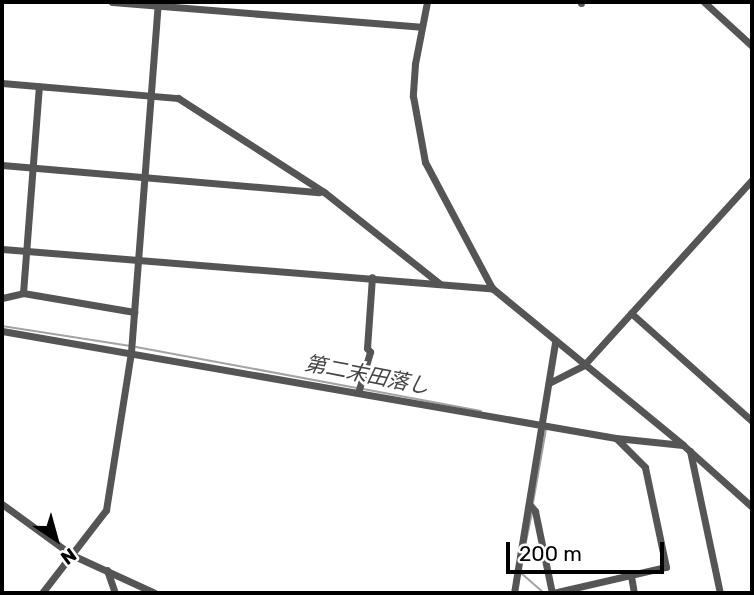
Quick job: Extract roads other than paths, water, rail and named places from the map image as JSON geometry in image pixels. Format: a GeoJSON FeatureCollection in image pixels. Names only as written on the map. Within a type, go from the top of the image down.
{"type":"FeatureCollection","features":[{"type":"Feature","properties":{"kind":"street"},"geometry":{"type":"LineString","coordinates":[[112,2],[421,27]]}},
{"type":"Feature","properties":{"kind":"street"},"geometry":{"type":"LineString","coordinates":[[427,2],[421,27],[413,96],[425,162],[492,288],[690,451],[752,507]]}},
{"type":"Feature","properties":{"kind":"street"},"geometry":{"type":"LineString","coordinates":[[704,2],[752,46]]}},
{"type":"Feature","properties":{"kind":"street"},"geometry":{"type":"LineString","coordinates":[[42,593],[106,510],[131,352],[158,4]]}},
{"type":"Feature","properties":{"kind":"street"},"geometry":{"type":"LineString","coordinates":[[2,83],[178,99],[324,192],[439,283]]}},
{"type":"Feature","properties":{"kind":"street"},"geometry":{"type":"LineString","coordinates":[[23,293],[39,87]]}},
{"type":"Feature","properties":{"kind":"street"},"geometry":{"type":"LineString","coordinates":[[2,165],[324,192]]}},
{"type":"Feature","properties":{"kind":"street"},"geometry":{"type":"LineString","coordinates":[[549,383],[584,365],[752,180]]}},
{"type":"Feature","properties":{"kind":"street"},"geometry":{"type":"LineString","coordinates":[[2,249],[138,262],[492,288]]}},
{"type":"Feature","properties":{"kind":"street"},"geometry":{"type":"LineString","coordinates":[[358,393],[370,352],[367,348],[372,278]]}},
{"type":"Feature","properties":{"kind":"street"},"geometry":{"type":"LineString","coordinates":[[2,298],[23,293],[134,312]]}},
{"type":"Feature","properties":{"kind":"street"},"geometry":{"type":"LineString","coordinates":[[631,313],[752,421]]}},
{"type":"Feature","properties":{"kind":"street"},"geometry":{"type":"LineString","coordinates":[[2,331],[616,438],[682,445]]}},
{"type":"Feature","properties":{"kind":"street"},"geometry":{"type":"LineString","coordinates":[[514,593],[555,342]]}},
{"type":"Feature","properties":{"kind":"street"},"geometry":{"type":"LineString","coordinates":[[530,505],[535,511],[552,593],[666,567],[645,467],[616,438]]}},
{"type":"Feature","properties":{"kind":"street"},"geometry":{"type":"LineString","coordinates":[[690,451],[720,593]]}},
{"type":"Feature","properties":{"kind":"street"},"geometry":{"type":"LineString","coordinates":[[2,504],[72,555],[155,593]]}},
{"type":"Feature","properties":{"kind":"street"},"geometry":{"type":"LineString","coordinates":[[107,570],[115,593]]}},
{"type":"Feature","properties":{"kind":"street"},"geometry":{"type":"LineString","coordinates":[[631,576],[634,593]]}},
{"type":"Feature","properties":{"kind":"waterway","name":"第二末田落し"},"geometry":{"type":"LineString","coordinates":[[2,326],[130,346]]}},
{"type":"Feature","properties":{"kind":"waterway","name":"第二末田落し"},"geometry":{"type":"LineString","coordinates":[[136,347],[358,388]]}},
{"type":"Feature","properties":{"kind":"waterway","name":"第二末田落し"},"geometry":{"type":"LineString","coordinates":[[363,389],[481,411]]}},
{"type":"Feature","properties":{"kind":"waterway","name":"第二末田落し"},"geometry":{"type":"LineString","coordinates":[[533,503],[546,429]]}},
{"type":"Feature","properties":{"kind":"waterway","name":"第二末田落し"},"geometry":{"type":"LineString","coordinates":[[524,551],[532,512]]}},
{"type":"Feature","properties":{"kind":"waterway","name":"第二末田落し"},"geometry":{"type":"LineString","coordinates":[[521,573],[544,593]]}}]}
